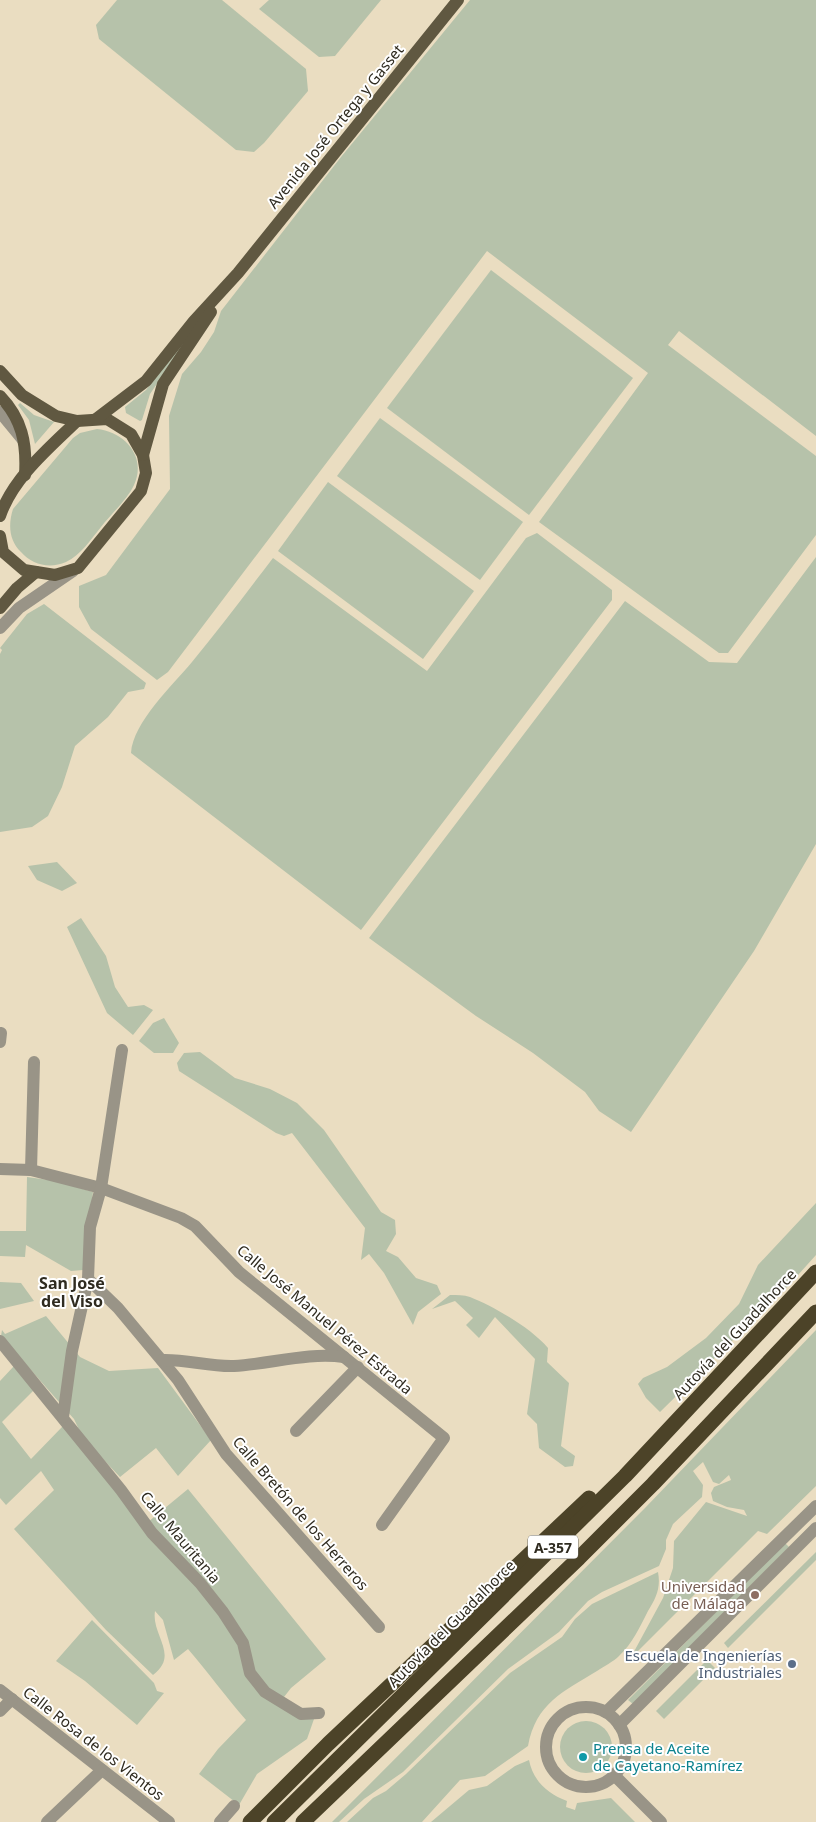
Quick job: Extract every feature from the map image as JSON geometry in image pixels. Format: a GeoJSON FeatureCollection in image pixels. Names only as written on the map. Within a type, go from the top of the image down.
{"type":"FeatureCollection","features":[{"type":"Feature","properties":{"kind":"highway","name":"Autovía del Guadalhorce"},"geometry":{"type":"LineString","coordinates":[[274,1822],[625,1476],[816,1272]]}},
{"type":"Feature","properties":{"kind":"highway","name":"A-357"},"geometry":{"type":"LineString","coordinates":[[303,1822],[443,1690],[653,1484],[816,1312]]}},
{"type":"Feature","properties":{"kind":"highway"},"geometry":{"type":"LineString","coordinates":[[250,1822],[427,1648],[707,1388]]}},
{"type":"Feature","properties":{"kind":"highway"},"geometry":{"type":"LineString","coordinates":[[313,1822],[443,1690]]}},
{"type":"Feature","properties":{"kind":"main road","name":"Avenida José Ortega y Gasset"},"geometry":{"type":"LineString","coordinates":[[96,419],[146,381],[194,321],[238,273],[458,0]]}},
{"type":"Feature","properties":{"kind":"main road","name":"Avenida José Ortega y Gasset"},"geometry":{"type":"LineString","coordinates":[[143,455],[163,384],[238,273]]}},
{"type":"Feature","properties":{"kind":"main road"},"geometry":{"type":"LineString","coordinates":[[0,371],[22,395],[56,416],[77,421],[107,419],[131,434],[143,455],[146,473],[141,491],[78,568],[55,575],[24,570],[2,555],[0,536]]}},
{"type":"Feature","properties":{"kind":"main road"},"geometry":{"type":"LineString","coordinates":[[0,396],[20,422],[26,456],[25,474]]}},
{"type":"Feature","properties":{"kind":"main road"},"geometry":{"type":"LineString","coordinates":[[0,516],[5,500],[25,474],[77,421]]}},
{"type":"Feature","properties":{"kind":"main road"},"geometry":{"type":"LineString","coordinates":[[0,608],[17,588],[36,572]]}},
{"type":"Feature","properties":{"kind":"street"},"geometry":{"type":"LineString","coordinates":[[0,412],[23,440]]}},
{"type":"Feature","properties":{"kind":"street"},"geometry":{"type":"LineString","coordinates":[[0,628],[19,608],[78,568]]}},
{"type":"Feature","properties":{"kind":"street"},"geometry":{"type":"LineString","coordinates":[[63,1417],[72,1351],[88,1279],[90,1227],[101,1188],[122,1050]]}},
{"type":"Feature","properties":{"kind":"street"},"geometry":{"type":"LineString","coordinates":[[31,1170],[34,1062]]}},
{"type":"Feature","properties":{"kind":"street","name":"Calle José Manuel Pérez Estrada"},"geometry":{"type":"LineString","coordinates":[[0,1169],[31,1170],[101,1188],[181,1218],[196,1226],[239,1272],[444,1438],[382,1526]]}},
{"type":"Feature","properties":{"kind":"street","name":"Calle Bretón de los Herreros"},"geometry":{"type":"LineString","coordinates":[[88,1279],[118,1308],[178,1380],[226,1454],[379,1627]]}},
{"type":"Feature","properties":{"kind":"street","name":"Calle Mauritania"},"geometry":{"type":"LineString","coordinates":[[0,1341],[63,1417],[152,1532],[200,1583],[222,1612],[243,1643],[250,1674],[265,1692],[301,1714],[319,1712]]}},
{"type":"Feature","properties":{"kind":"street"},"geometry":{"type":"LineString","coordinates":[[162,1360],[179,1359],[232,1366],[326,1354],[344,1357]]}},
{"type":"Feature","properties":{"kind":"street"},"geometry":{"type":"LineString","coordinates":[[296,1432],[358,1367]]}},
{"type":"Feature","properties":{"kind":"street"},"geometry":{"type":"LineString","coordinates":[[606,1712],[816,1506]]}},
{"type":"Feature","properties":{"kind":"street"},"geometry":{"type":"LineString","coordinates":[[619,1725],[816,1528]]}},
{"type":"Feature","properties":{"kind":"street","name":"Calle Rosa de los Vientos"},"geometry":{"type":"LineString","coordinates":[[0,1690],[169,1822]]}},
{"type":"Feature","properties":{"kind":"street"},"geometry":{"type":"LineString","coordinates":[[0,1711],[12,1699]]}},
{"type":"Feature","properties":{"kind":"street"},"geometry":{"type":"LineString","coordinates":[[580,1707],[594,1708],[606,1712],[619,1725],[626,1747],[624,1758],[614,1775],[600,1784],[587,1787],[574,1785],[562,1779],[552,1769],[547,1757],[546,1744],[549,1731],[557,1720],[567,1712],[580,1707]]}},
{"type":"Feature","properties":{"kind":"street"},"geometry":{"type":"LineString","coordinates":[[47,1822],[102,1770]]}},
{"type":"Feature","properties":{"kind":"street"},"geometry":{"type":"LineString","coordinates":[[614,1775],[661,1822]]}},
{"type":"Feature","properties":{"kind":"street"},"geometry":{"type":"LineString","coordinates":[[220,1822],[234,1806]]}},
{"type":"Feature","properties":{"kind":"green space"},"geometry":{"type":"Polygon","coordinates":[[[117,0],[222,0],[306,69],[308,91],[264,143],[254,152],[236,150],[99,39],[96,25],[117,0]]]}},
{"type":"Feature","properties":{"kind":"green space"},"geometry":{"type":"Polygon","coordinates":[[[269,0],[381,0],[335,56],[319,57],[259,9],[269,0]]]}},
{"type":"Feature","properties":{"kind":"green space"},"geometry":{"type":"Polygon","coordinates":[[[470,0],[816,0],[816,436],[679,331],[668,345],[816,456],[816,535],[728,653],[719,653],[539,522],[648,373],[487,251],[168,672],[157,680],[91,629],[79,607],[79,586],[106,575],[170,489],[169,416],[182,374],[201,352],[214,332],[221,311],[341,157],[470,0]]]}},
{"type":"Feature","properties":{"kind":"green space"},"geometry":{"type":"Polygon","coordinates":[[[491,270],[633,378],[529,515],[387,408],[491,270]]]}},
{"type":"Feature","properties":{"kind":"green space"},"geometry":{"type":"Polygon","coordinates":[[[188,334],[190,335],[150,394],[142,420],[140,421],[126,413],[125,407],[146,390],[188,334]]]}},
{"type":"Feature","properties":{"kind":"green space"},"geometry":{"type":"Polygon","coordinates":[[[20,403],[34,415],[54,422],[35,444],[29,420],[18,405],[20,403]]]}},
{"type":"Feature","properties":{"kind":"green space"},"geometry":{"type":"Polygon","coordinates":[[[380,418],[523,522],[480,580],[337,476],[380,418]]]}},
{"type":"Feature","properties":{"kind":"green space"},"geometry":{"type":"Polygon","coordinates":[[[97,429],[116,435],[131,448],[138,465],[134,485],[85,546],[71,559],[54,565],[36,563],[25,556],[14,542],[10,526],[13,509],[73,438],[80,433],[97,429]]]}},
{"type":"Feature","properties":{"kind":"green space"},"geometry":{"type":"Polygon","coordinates":[[[328,482],[474,591],[423,659],[278,551],[328,482]]]}},
{"type":"Feature","properties":{"kind":"green space"},"geometry":{"type":"Polygon","coordinates":[[[537,533],[612,590],[612,600],[361,930],[131,753],[133,741],[155,704],[192,662],[273,558],[427,671],[526,538],[537,533]]]}},
{"type":"Feature","properties":{"kind":"green space"},"geometry":{"type":"Polygon","coordinates":[[[816,557],[816,844],[754,951],[631,1132],[599,1111],[585,1092],[533,1053],[476,1016],[369,938],[625,601],[709,662],[737,663],[816,557]]]}},
{"type":"Feature","properties":{"kind":"green space"},"geometry":{"type":"Polygon","coordinates":[[[44,604],[146,683],[144,689],[128,692],[108,717],[75,746],[62,787],[48,816],[32,827],[0,832],[0,654],[2,650],[0,648],[27,614],[44,604]]]}},
{"type":"Feature","properties":{"kind":"green space"},"geometry":{"type":"Polygon","coordinates":[[[57,862],[77,883],[62,891],[37,880],[28,866],[57,862]]]}},
{"type":"Feature","properties":{"kind":"green space"},"geometry":{"type":"Polygon","coordinates":[[[81,918],[106,956],[115,987],[128,1007],[144,1005],[153,1010],[133,1035],[107,1013],[67,927],[81,918]]]}},
{"type":"Feature","properties":{"kind":"green space"},"geometry":{"type":"Polygon","coordinates":[[[164,1018],[179,1043],[173,1053],[154,1053],[139,1041],[153,1023],[164,1018]]]}},
{"type":"Feature","properties":{"kind":"green space"},"geometry":{"type":"Polygon","coordinates":[[[200,1052],[235,1078],[270,1089],[297,1103],[324,1130],[381,1212],[395,1220],[396,1234],[386,1251],[398,1257],[416,1278],[437,1285],[441,1294],[418,1312],[413,1325],[384,1273],[369,1254],[361,1260],[365,1228],[292,1133],[284,1136],[276,1133],[179,1071],[177,1063],[184,1053],[200,1052]]]}},
{"type":"Feature","properties":{"kind":"green space"},"geometry":{"type":"Polygon","coordinates":[[[27,1177],[56,1181],[93,1192],[83,1270],[71,1271],[26,1245],[25,1257],[0,1256],[0,1231],[26,1231],[27,1177]]]}},
{"type":"Feature","properties":{"kind":"green space"},"geometry":{"type":"Polygon","coordinates":[[[816,1203],[816,1255],[789,1285],[660,1412],[646,1398],[638,1384],[643,1378],[667,1367],[706,1338],[739,1304],[758,1265],[816,1203]]]}},
{"type":"Feature","properties":{"kind":"green space"},"geometry":{"type":"Polygon","coordinates":[[[0,1282],[21,1283],[34,1301],[0,1309],[0,1282]]]}},
{"type":"Feature","properties":{"kind":"green space"},"geometry":{"type":"Polygon","coordinates":[[[450,1295],[468,1296],[490,1306],[532,1333],[548,1348],[547,1362],[569,1383],[561,1446],[575,1456],[573,1466],[565,1467],[539,1448],[537,1424],[527,1414],[535,1359],[495,1317],[479,1338],[466,1325],[473,1318],[455,1301],[432,1309],[450,1295]]]}},
{"type":"Feature","properties":{"kind":"green space"},"geometry":{"type":"Polygon","coordinates":[[[46,1316],[80,1357],[109,1371],[158,1368],[211,1440],[178,1476],[156,1448],[120,1477],[83,1438],[74,1419],[1,1336],[2,1330],[5,1334],[46,1316]]]}},
{"type":"Feature","properties":{"kind":"green space"},"geometry":{"type":"Polygon","coordinates":[[[816,1330],[816,1486],[767,1534],[758,1531],[630,1659],[663,1598],[673,1568],[674,1541],[706,1502],[747,1516],[744,1510],[727,1507],[713,1501],[711,1493],[714,1487],[731,1480],[729,1475],[719,1484],[713,1482],[703,1462],[693,1471],[703,1485],[702,1497],[673,1524],[666,1540],[666,1549],[659,1566],[602,1592],[588,1601],[559,1632],[508,1669],[403,1772],[364,1799],[339,1822],[332,1822],[645,1508],[816,1330]]]}},
{"type":"Feature","properties":{"kind":"green space"},"geometry":{"type":"Polygon","coordinates":[[[14,1366],[34,1390],[2,1422],[31,1459],[63,1426],[148,1522],[188,1489],[326,1659],[291,1688],[284,1697],[314,1719],[307,1739],[257,1774],[239,1805],[199,1774],[218,1749],[246,1720],[203,1666],[188,1649],[174,1660],[163,1620],[155,1611],[155,1620],[163,1644],[164,1660],[161,1667],[153,1675],[106,1630],[14,1529],[54,1490],[41,1471],[6,1505],[0,1498],[0,1381],[14,1366]]]}},
{"type":"Feature","properties":{"kind":"green space"},"geometry":{"type":"Polygon","coordinates":[[[785,1543],[789,1547],[633,1704],[628,1700],[785,1543]]]}},
{"type":"Feature","properties":{"kind":"green space"},"geometry":{"type":"Polygon","coordinates":[[[816,1552],[816,1560],[728,1648],[724,1643],[816,1552]]]}},
{"type":"Feature","properties":{"kind":"green space"},"geometry":{"type":"Polygon","coordinates":[[[658,1572],[659,1583],[655,1597],[628,1646],[614,1660],[562,1693],[544,1709],[537,1719],[528,1746],[485,1776],[460,1780],[422,1822],[347,1822],[373,1798],[386,1791],[406,1774],[510,1673],[562,1637],[575,1619],[592,1604],[658,1572]]]}},
{"type":"Feature","properties":{"kind":"green space"},"geometry":{"type":"Polygon","coordinates":[[[92,1620],[154,1683],[157,1691],[164,1693],[137,1725],[85,1681],[56,1661],[92,1620]]]}},
{"type":"Feature","properties":{"kind":"green space"},"geometry":{"type":"Polygon","coordinates":[[[707,1660],[715,1668],[664,1719],[656,1711],[707,1660]]]}},
{"type":"Feature","properties":{"kind":"green space"},"geometry":{"type":"Polygon","coordinates":[[[586,1721],[600,1725],[608,1733],[612,1747],[608,1761],[600,1769],[586,1773],[572,1769],[564,1761],[560,1747],[564,1733],[572,1725],[586,1721]]]}},
{"type":"Feature","properties":{"kind":"green space"},"geometry":{"type":"Polygon","coordinates":[[[529,1760],[534,1774],[542,1786],[554,1795],[567,1801],[566,1807],[575,1810],[577,1803],[611,1798],[635,1822],[431,1822],[469,1790],[487,1786],[515,1766],[529,1760]]]}},
{"type":"Feature","properties":{"kind":"place","name":"Universidad de Málaga"},"geometry":{"type":"Point","coordinates":[755,1595]}},
{"type":"Feature","properties":{"kind":"place","name":"Escuela de Ingenierías Industriales"},"geometry":{"type":"Point","coordinates":[792,1664]}},
{"type":"Feature","properties":{"kind":"place","name":"Prensa de Aceite de Cayetano-Ramírez"},"geometry":{"type":"Point","coordinates":[583,1757]}},
{"type":"Feature","properties":{"kind":"district","name":"San José del Viso"},"geometry":{"type":"Point","coordinates":[72,1292]}}]}
